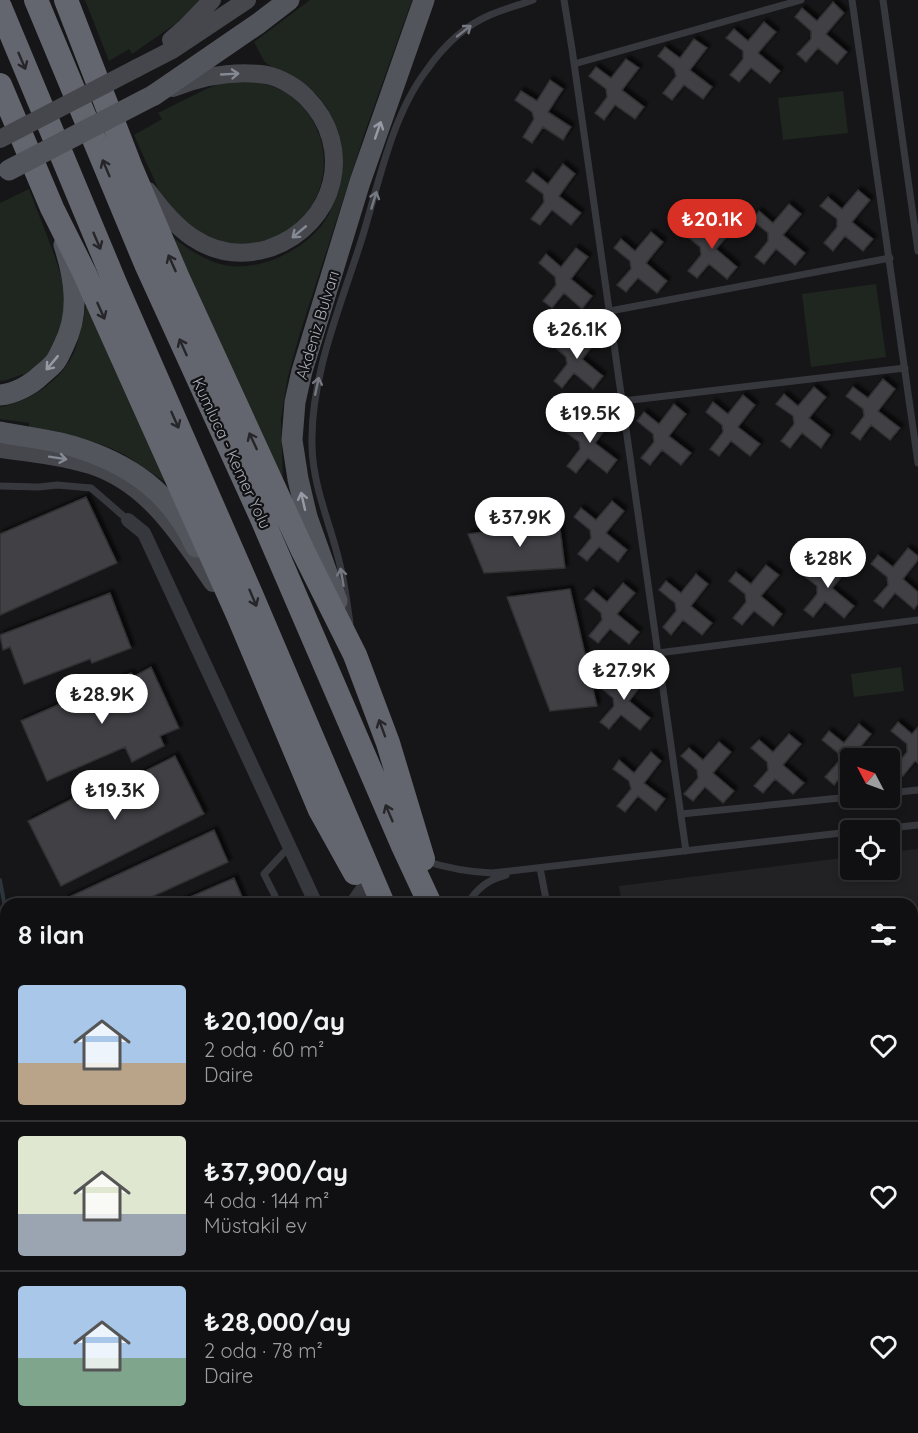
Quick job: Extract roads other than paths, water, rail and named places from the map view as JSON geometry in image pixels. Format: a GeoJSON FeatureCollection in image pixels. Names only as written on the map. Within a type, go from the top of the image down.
{"type":"FeatureCollection","features":[{"type":"Feature","properties":{"kind":"highway","name":"Kumluca - Kemer Yolu"},"geometry":{"type":"LineString","coordinates":[[36,0],[146,264],[434,898]]}},
{"type":"Feature","properties":{"kind":"highway","name":"Kumluca - Kemer Yolu"},"geometry":{"type":"LineString","coordinates":[[66,0],[131,168],[177,276],[303,551],[356,656],[388,743],[414,856],[428,898]]}},
{"type":"Feature","properties":{"kind":"highway"},"geometry":{"type":"LineString","coordinates":[[0,7],[115,283],[247,584],[380,898]]}},
{"type":"Feature","properties":{"kind":"highway"},"geometry":{"type":"LineString","coordinates":[[0,85],[52,208],[84,272],[238,615],[320,810],[362,898]]}},
{"type":"Feature","properties":{"kind":"main road"},"geometry":{"type":"LineString","coordinates":[[3,174],[154,95],[289,0]]}},
{"type":"Feature","properties":{"kind":"main road","name":"Akdeniz Bulvarı"},"geometry":{"type":"LineString","coordinates":[[356,656],[307,518],[292,440],[295,402],[302,371],[360,182],[424,0]]}},
{"type":"Feature","properties":{"kind":"main road"},"geometry":{"type":"LineString","coordinates":[[0,396],[33,382],[56,360],[69,334],[74,312],[74,292],[68,258],[52,208]]}},
{"type":"Feature","properties":{"kind":"main road"},"geometry":{"type":"LineString","coordinates":[[0,432],[70,446],[108,458],[137,474],[167,501],[192,537],[276,725],[320,810]]}},
{"type":"Feature","properties":{"kind":"street"},"geometry":{"type":"LineString","coordinates":[[137,68],[186,27],[212,0]]}},
{"type":"Feature","properties":{"kind":"street"},"geometry":{"type":"LineString","coordinates":[[0,139],[172,50],[247,0]]}},
{"type":"Feature","properties":{"kind":"street"},"geometry":{"type":"LineString","coordinates":[[131,168],[162,210],[183,230],[208,247],[237,254],[269,249],[294,237],[316,218],[328,193],[335,165],[330,135],[317,109],[296,88],[269,75],[239,73],[195,80],[154,95]]}},
{"type":"Feature","properties":{"kind":"street"},"geometry":{"type":"LineString","coordinates":[[0,448],[92,465],[126,482],[164,516],[213,583]]}},
{"type":"Feature","properties":{"kind":"street"},"geometry":{"type":"LineString","coordinates":[[129,520],[144,533],[313,898]]}},
{"type":"Feature","properties":{"kind":"lane"},"geometry":{"type":"LineString","coordinates":[[356,656],[340,564],[317,485],[312,447],[313,407],[322,361],[394,134],[412,92],[426,70],[465,29],[489,15],[533,0]]}},
{"type":"Feature","properties":{"kind":"lane"},"geometry":{"type":"LineString","coordinates":[[564,0],[687,851]]}},
{"type":"Feature","properties":{"kind":"lane"},"geometry":{"type":"LineString","coordinates":[[574,64],[801,0]]}},
{"type":"Feature","properties":{"kind":"lane"},"geometry":{"type":"LineString","coordinates":[[852,0],[918,463]]}},
{"type":"Feature","properties":{"kind":"lane"},"geometry":{"type":"LineString","coordinates":[[883,0],[918,251]]}},
{"type":"Feature","properties":{"kind":"lane"},"geometry":{"type":"LineString","coordinates":[[610,311],[890,258]]}},
{"type":"Feature","properties":{"kind":"lane"},"geometry":{"type":"LineString","coordinates":[[622,401],[905,368]]}},
{"type":"Feature","properties":{"kind":"lane"},"geometry":{"type":"LineString","coordinates":[[0,486],[57,485],[91,488],[129,520]]}},
{"type":"Feature","properties":{"kind":"lane"},"geometry":{"type":"LineString","coordinates":[[658,653],[918,620]]}},
{"type":"Feature","properties":{"kind":"lane"},"geometry":{"type":"LineString","coordinates":[[900,792],[918,790]]}},
{"type":"Feature","properties":{"kind":"lane"},"geometry":{"type":"LineString","coordinates":[[681,814],[840,797]]}},
{"type":"Feature","properties":{"kind":"lane"},"geometry":{"type":"LineString","coordinates":[[900,827],[918,825]]}},
{"type":"Feature","properties":{"kind":"lane"},"geometry":{"type":"LineString","coordinates":[[414,856],[450,869],[492,873],[840,833]]}},
{"type":"Feature","properties":{"kind":"lane"},"geometry":{"type":"LineString","coordinates":[[276,898],[264,874],[290,846]]}},
{"type":"Feature","properties":{"kind":"lane"},"geometry":{"type":"LineString","coordinates":[[540,868],[547,898]]}},
{"type":"Feature","properties":{"kind":"lane"},"geometry":{"type":"LineString","coordinates":[[471,898],[478,889],[495,878],[523,870]]}},
{"type":"Feature","properties":{"kind":"waterway"},"geometry":{"type":"LineString","coordinates":[[0,880],[3,898]]}}]}
